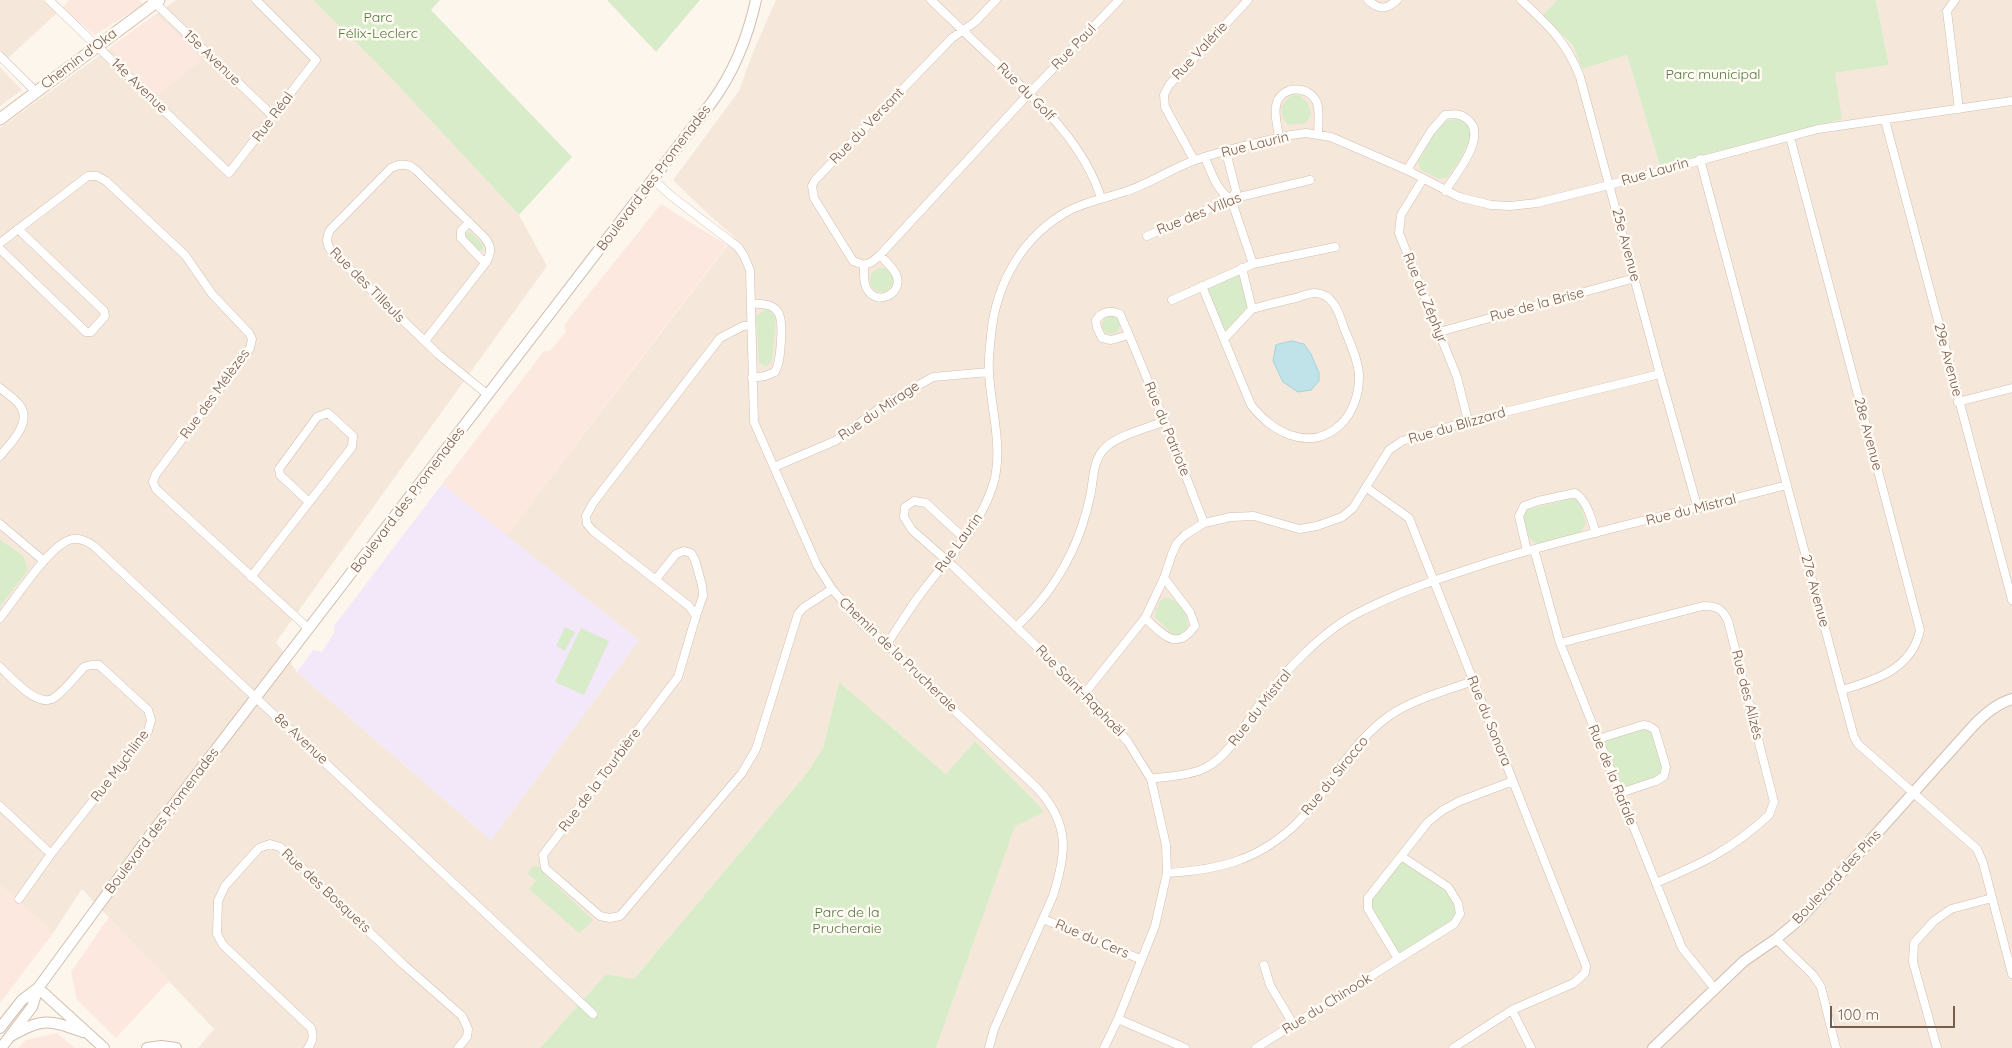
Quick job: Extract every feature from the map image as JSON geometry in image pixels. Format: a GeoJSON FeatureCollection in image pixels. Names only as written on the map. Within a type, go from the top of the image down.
{"type":"FeatureCollection","features":[{"type":"Feature","properties":{"kind":"main road","name":"Chemin d'Oka"},"geometry":{"type":"LineString","coordinates":[[0,119],[155,1]]}},
{"type":"Feature","properties":{"kind":"street","name":"14e Avenue"},"geometry":{"type":"LineString","coordinates":[[49,0],[229,173]]}},
{"type":"Feature","properties":{"kind":"street","name":"Rue Réal"},"geometry":{"type":"LineString","coordinates":[[229,173],[316,60],[256,0]]}},
{"type":"Feature","properties":{"kind":"street","name":"Boulevard des Promenades"},"geometry":{"type":"LineString","coordinates":[[0,1028],[22,1000],[38,988],[93,912],[726,81],[744,42],[756,0]]}},
{"type":"Feature","properties":{"kind":"street","name":"Rue du Golf"},"geometry":{"type":"LineString","coordinates":[[931,0],[1029,94],[1079,150],[1101,198]]}},
{"type":"Feature","properties":{"kind":"street","name":"Rue du Versant"},"geometry":{"type":"LineString","coordinates":[[864,266],[853,261],[814,198],[812,186],[815,180],[952,38],[975,22],[996,0]]}},
{"type":"Feature","properties":{"kind":"street","name":"Rue Paul"},"geometry":{"type":"LineString","coordinates":[[1029,94],[1120,0]]}},
{"type":"Feature","properties":{"kind":"street","name":"Rue Valérie"},"geometry":{"type":"LineString","coordinates":[[1194,160],[1165,107],[1164,94],[1169,85],[1248,0]]}},
{"type":"Feature","properties":{"kind":"street"},"geometry":{"type":"LineString","coordinates":[[1368,0],[1375,7],[1383,8],[1390,7],[1397,0]]}},
{"type":"Feature","properties":{"kind":"street","name":"25e Avenue"},"geometry":{"type":"LineString","coordinates":[[1521,0],[1545,22],[1572,56],[1580,77],[1698,508]]}},
{"type":"Feature","properties":{"kind":"street"},"geometry":{"type":"LineString","coordinates":[[1955,0],[1946,11],[1959,109]]}},
{"type":"Feature","properties":{"kind":"street","name":"15e Avenue"},"geometry":{"type":"LineString","coordinates":[[155,1],[273,116]]}},
{"type":"Feature","properties":{"kind":"street"},"geometry":{"type":"LineString","coordinates":[[0,56],[36,92]]}},
{"type":"Feature","properties":{"kind":"street"},"geometry":{"type":"LineString","coordinates":[[1279,138],[1275,107],[1279,97],[1287,91],[1300,89],[1309,94],[1316,103],[1318,135]]}},
{"type":"Feature","properties":{"kind":"street"},"geometry":{"type":"LineString","coordinates":[[880,255],[898,279],[896,290],[892,294],[887,297],[877,298],[868,292],[865,287],[864,266],[880,255],[1029,94]]}},
{"type":"Feature","properties":{"kind":"street","name":"Rue Laurin"},"geometry":{"type":"LineString","coordinates":[[887,644],[924,589],[979,520],[987,502],[994,483],[997,463],[997,442],[989,372],[991,335],[996,307],[1006,278],[1020,252],[1041,229],[1070,210],[1101,198],[1124,192],[1194,160],[1306,133],[1331,137],[1407,170],[1445,191],[1474,201],[1510,206],[1538,203],[1700,159],[1834,126],[2012,101]]}},
{"type":"Feature","properties":{"kind":"street"},"geometry":{"type":"LineString","coordinates":[[1407,170],[1431,131],[1445,115],[1456,113],[1465,117],[1473,124],[1476,133],[1474,144],[1445,191]]}},
{"type":"Feature","properties":{"kind":"street","name":"29e Avenue"},"geometry":{"type":"LineString","coordinates":[[1885,120],[1958,402],[2012,600]]}},
{"type":"Feature","properties":{"kind":"street","name":"28e Avenue"},"geometry":{"type":"LineString","coordinates":[[1790,137],[1920,630],[1918,641],[1892,671],[1878,679],[1842,690]]}},
{"type":"Feature","properties":{"kind":"street"},"geometry":{"type":"LineString","coordinates":[[1226,152],[1236,192],[1231,199]]}},
{"type":"Feature","properties":{"kind":"street"},"geometry":{"type":"LineString","coordinates":[[1205,158],[1221,190],[1225,196],[1231,199],[1253,264]]}},
{"type":"Feature","properties":{"kind":"street","name":"27e Avenue"},"geometry":{"type":"LineString","coordinates":[[1700,159],[1854,737],[1858,744],[1977,849],[1983,863],[2012,974]]}},
{"type":"Feature","properties":{"kind":"street","name":"Rue des Tilleuls"},"geometry":{"type":"LineString","coordinates":[[485,263],[490,253],[489,242],[416,170],[403,164],[391,168],[328,233],[326,241],[331,251],[446,362],[488,395]]}},
{"type":"Feature","properties":{"kind":"street","name":"Rue des Mélèzes"},"geometry":{"type":"LineString","coordinates":[[0,243],[88,176],[97,176],[106,181],[185,255],[207,287],[248,333],[252,339],[250,348],[156,474],[153,482],[156,489],[309,629]]}},
{"type":"Feature","properties":{"kind":"street","name":"Chemin de la Prucheraie"},"geometry":{"type":"LineString","coordinates":[[653,179],[670,195],[738,247],[744,256],[750,270],[754,422],[817,565],[832,589],[864,626],[887,644],[924,682],[1037,788],[1049,800],[1057,814],[1062,828],[1064,858],[1053,896],[994,1029],[989,1048]]}},
{"type":"Feature","properties":{"kind":"street","name":"Rue du Zéphyr"},"geometry":{"type":"LineString","coordinates":[[1423,179],[1401,216],[1399,233],[1457,377],[1468,421]]}},
{"type":"Feature","properties":{"kind":"street","name":"Rue des Villas"},"geometry":{"type":"LineString","coordinates":[[1147,236],[1231,199],[1310,180]]}},
{"type":"Feature","properties":{"kind":"street"},"geometry":{"type":"LineString","coordinates":[[425,341],[485,263],[461,238],[461,231],[469,222]]}},
{"type":"Feature","properties":{"kind":"street"},"geometry":{"type":"LineString","coordinates":[[0,249],[86,332],[91,332],[105,316],[104,311],[18,229]]}},
{"type":"Feature","properties":{"kind":"street"},"geometry":{"type":"LineString","coordinates":[[1172,300],[1253,264],[1335,247]]}},
{"type":"Feature","properties":{"kind":"street"},"geometry":{"type":"LineString","coordinates":[[1242,268],[1252,309]]}},
{"type":"Feature","properties":{"kind":"street","name":"Rue de la Brise"},"geometry":{"type":"LineString","coordinates":[[1439,332],[1635,278]]}},
{"type":"Feature","properties":{"kind":"street"},"geometry":{"type":"LineString","coordinates":[[1202,286],[1251,405],[1264,420],[1290,435],[1308,439],[1330,433],[1344,422],[1353,408],[1358,393],[1359,374],[1357,362],[1336,304],[1326,297],[1314,293],[1252,309],[1224,339]]}},
{"type":"Feature","properties":{"kind":"street"},"geometry":{"type":"LineString","coordinates":[[751,304],[773,306],[780,314],[782,324],[780,363],[775,372],[752,378]]}},
{"type":"Feature","properties":{"kind":"street","name":"Rue du Patriote"},"geometry":{"type":"LineString","coordinates":[[1129,334],[1111,340],[1102,338],[1096,320],[1103,313],[1113,310],[1120,314],[1129,334],[1165,421],[1204,523]]}},
{"type":"Feature","properties":{"kind":"street"},"geometry":{"type":"LineString","coordinates":[[696,616],[689,606],[593,531],[587,524],[586,516],[593,503],[720,338],[742,326],[750,326]]}},
{"type":"Feature","properties":{"kind":"street","name":"Rue du Mirage"},"geometry":{"type":"LineString","coordinates":[[774,467],[835,441],[887,403],[933,377],[989,372]]}},
{"type":"Feature","properties":{"kind":"street","name":"Rue du Blizzard"},"geometry":{"type":"LineString","coordinates":[[1085,694],[1145,618],[1164,578],[1177,542],[1204,523],[1231,516],[1254,516],[1299,529],[1318,526],[1342,517],[1353,508],[1390,450],[1402,441],[1468,421],[1660,374]]}},
{"type":"Feature","properties":{"kind":"street"},"geometry":{"type":"LineString","coordinates":[[0,388],[21,407],[24,418],[21,428],[0,456]]}},
{"type":"Feature","properties":{"kind":"street"},"geometry":{"type":"LineString","coordinates":[[1958,402],[2012,388]]}},
{"type":"Feature","properties":{"kind":"street"},"geometry":{"type":"LineString","coordinates":[[252,577],[352,447],[353,436],[328,413],[318,417],[279,469],[280,475],[309,502]]}},
{"type":"Feature","properties":{"kind":"street"},"geometry":{"type":"LineString","coordinates":[[1016,627],[1043,598],[1070,557],[1082,526],[1090,497],[1095,464],[1105,448],[1112,442],[1165,421]]}},
{"type":"Feature","properties":{"kind":"street","name":"Rue du Mistral"},"geometry":{"type":"LineString","coordinates":[[1152,779],[1199,771],[1220,758],[1289,669],[1321,640],[1353,616],[1387,598],[1434,580],[1530,550],[1787,485]]}},
{"type":"Feature","properties":{"kind":"street","name":"Rue du Sonora"},"geometry":{"type":"LineString","coordinates":[[1367,488],[1409,518],[1585,959],[1585,973],[1574,983],[1512,1010]]}},
{"type":"Feature","properties":{"kind":"street"},"geometry":{"type":"LineString","coordinates":[[1530,550],[1519,516],[1524,506],[1538,501],[1575,493],[1585,503],[1596,533]]}},
{"type":"Feature","properties":{"kind":"street","name":"Rue Saint-Raphaël"},"geometry":{"type":"LineString","coordinates":[[965,538],[926,503],[914,501],[905,507],[904,517],[912,530],[947,560],[1085,694],[1123,736],[1152,779],[1166,845],[1167,873],[1155,926],[1140,959],[1118,1019],[1104,1048]]}},
{"type":"Feature","properties":{"kind":"street"},"geometry":{"type":"LineString","coordinates":[[0,524],[44,561],[0,618]]}},
{"type":"Feature","properties":{"kind":"street","name":"8e Avenue"},"geometry":{"type":"LineString","coordinates":[[44,561],[58,545],[68,540],[83,540],[94,546],[257,697],[592,1014]]}},
{"type":"Feature","properties":{"kind":"street","name":"Rue de la Rafale"},"geometry":{"type":"LineString","coordinates":[[1530,550],[1560,643],[1682,948],[1715,989]]}},
{"type":"Feature","properties":{"kind":"street","name":"Rue de la Tourbière"},"geometry":{"type":"LineString","coordinates":[[656,579],[676,554],[684,551],[691,553],[695,560],[704,596],[696,616],[678,677],[543,855],[545,868],[600,916],[610,918],[620,916],[742,773],[756,749],[798,614],[803,608],[832,589]]}},
{"type":"Feature","properties":{"kind":"street"},"geometry":{"type":"LineString","coordinates":[[1145,618],[1164,635],[1174,640],[1182,640],[1189,635],[1195,626],[1190,612],[1164,578]]}},
{"type":"Feature","properties":{"kind":"street","name":"Rue des Alizés"},"geometry":{"type":"LineString","coordinates":[[1560,643],[1703,606],[1716,606],[1724,611],[1728,621],[1774,802],[1773,808],[1769,815],[1733,846],[1715,857],[1656,883]]}},
{"type":"Feature","properties":{"kind":"street","name":"Rue Mychline"},"geometry":{"type":"LineString","coordinates":[[0,667],[35,697],[42,700],[53,699],[84,667],[90,664],[99,665],[148,710],[152,720],[148,731],[51,854],[19,899]]}},
{"type":"Feature","properties":{"kind":"street","name":"Rue du Sirocco"},"geometry":{"type":"LineString","coordinates":[[1167,873],[1206,870],[1258,853],[1289,830],[1314,804],[1338,768],[1372,730],[1390,716],[1412,704],[1473,681]]}},
{"type":"Feature","properties":{"kind":"street","name":"Boulevard des Pins"},"geometry":{"type":"LineString","coordinates":[[1653,1048],[1671,1033],[1744,961],[1776,939],[1800,919],[1974,725],[1988,711],[2012,699]]}},
{"type":"Feature","properties":{"kind":"street"},"geometry":{"type":"LineString","coordinates":[[1598,739],[1643,725],[1655,730],[1666,767],[1664,776],[1656,781],[1620,793]]}},
{"type":"Feature","properties":{"kind":"street"},"geometry":{"type":"LineString","coordinates":[[1398,960],[1368,908],[1367,903],[1375,888],[1428,822],[1443,810],[1460,801],[1513,782]]}},
{"type":"Feature","properties":{"kind":"street"},"geometry":{"type":"LineString","coordinates":[[0,806],[51,854]]}},
{"type":"Feature","properties":{"kind":"street","name":"Rue des Bosquets"},"geometry":{"type":"LineString","coordinates":[[308,1048],[313,1034],[310,1028],[223,945],[217,934],[218,901],[224,886],[259,848],[270,844],[280,848],[404,965],[462,1016],[468,1029],[467,1037],[458,1048]]}},
{"type":"Feature","properties":{"kind":"street","name":"Rue du Chinook"},"geometry":{"type":"LineString","coordinates":[[1256,1048],[1454,924],[1460,914],[1458,904],[1448,887],[1402,856]]}},
{"type":"Feature","properties":{"kind":"street"},"geometry":{"type":"LineString","coordinates":[[1937,1048],[1913,962],[1914,943],[1934,921],[1952,909],[1992,898]]}},
{"type":"Feature","properties":{"kind":"street","name":"Rue du Cers"},"geometry":{"type":"LineString","coordinates":[[1043,918],[1140,959]]}},
{"type":"Feature","properties":{"kind":"street"},"geometry":{"type":"LineString","coordinates":[[1776,939],[1813,975],[1821,987],[1836,1048]]}},
{"type":"Feature","properties":{"kind":"street"},"geometry":{"type":"LineString","coordinates":[[1264,965],[1270,985],[1293,1024]]}},
{"type":"Feature","properties":{"kind":"street","name":"Boulevard des Promenades"},"geometry":{"type":"LineString","coordinates":[[1,1048],[32,1007],[38,988]]}},
{"type":"Feature","properties":{"kind":"street"},"geometry":{"type":"LineString","coordinates":[[38,988],[104,1048]]}},
{"type":"Feature","properties":{"kind":"street"},"geometry":{"type":"LineString","coordinates":[[1453,1048],[1512,1010],[1531,1048]]}},
{"type":"Feature","properties":{"kind":"street"},"geometry":{"type":"LineString","coordinates":[[1118,1019],[1184,1048]]}},
{"type":"Feature","properties":{"kind":"street"},"geometry":{"type":"LineString","coordinates":[[9,1037],[43,1021],[59,1023],[89,1034]]}},
{"type":"Feature","properties":{"kind":"street"},"geometry":{"type":"LineString","coordinates":[[147,1048],[166,1046],[176,1048]]}},
{"type":"Feature","properties":{"kind":"shaded area"},"geometry":{"type":"Polygon","coordinates":[[[0,0],[43,0],[57,13],[8,58],[0,50],[0,0]]]}},
{"type":"Feature","properties":{"kind":"shaded area"},"geometry":{"type":"Polygon","coordinates":[[[69,0],[139,0],[143,4],[95,35],[62,8],[69,0]]]}},
{"type":"Feature","properties":{"kind":"shaded area"},"geometry":{"type":"Polygon","coordinates":[[[176,0],[313,0],[386,70],[382,68],[519,215],[547,266],[276,642],[297,672],[491,840],[639,640],[506,536],[734,237],[673,180],[739,91],[753,52],[776,0],[1557,0],[1543,15],[1573,47],[1582,69],[1627,55],[1660,166],[1835,73],[1889,65],[1876,0],[2012,0],[2012,1048],[936,1048],[1015,825],[1043,812],[1031,797],[975,741],[946,774],[839,682],[823,748],[806,774],[634,979],[606,974],[540,1048],[198,1048],[214,1029],[82,889],[53,933],[0,885],[0,128],[176,0]]]}},
{"type":"Feature","properties":{"kind":"shaded area"},"geometry":{"type":"Polygon","coordinates":[[[156,14],[202,59],[157,96],[110,47],[156,14]]]}},
{"type":"Feature","properties":{"kind":"shaded area"},"geometry":{"type":"Polygon","coordinates":[[[0,67],[22,90],[0,106],[0,67]]]}},
{"type":"Feature","properties":{"kind":"shaded area"},"geometry":{"type":"Polygon","coordinates":[[[661,204],[727,245],[506,536],[442,484],[544,351],[550,351],[566,332],[564,325],[661,204]]]}},
{"type":"Feature","properties":{"kind":"shaded area"},"geometry":{"type":"Polygon","coordinates":[[[442,484],[639,640],[491,840],[297,672],[313,650],[322,652],[334,633],[334,626],[442,484]]]}},
{"type":"Feature","properties":{"kind":"shaded area"},"geometry":{"type":"Polygon","coordinates":[[[0,885],[53,933],[0,1003],[0,885]]]}},
{"type":"Feature","properties":{"kind":"shaded area"},"geometry":{"type":"Polygon","coordinates":[[[109,917],[169,981],[116,1038],[77,1000],[71,972],[109,917]]]}},
{"type":"Feature","properties":{"kind":"shaded area"},"geometry":{"type":"Polygon","coordinates":[[[57,1033],[75,1048],[18,1048],[26,1040],[57,1033]]]}},
{"type":"Feature","properties":{"kind":"green space","name":"Parc Félix-Leclerc"},"geometry":{"type":"Polygon","coordinates":[[[313,0],[440,0],[431,10],[572,157],[519,215],[378,64],[313,0]]]}},
{"type":"Feature","properties":{"kind":"green space"},"geometry":{"type":"Polygon","coordinates":[[[607,0],[700,0],[656,52],[607,0]]]}},
{"type":"Feature","properties":{"kind":"green space","name":"Parc municipal"},"geometry":{"type":"Polygon","coordinates":[[[1557,0],[1876,0],[1889,65],[1835,73],[1842,119],[1660,166],[1627,55],[1582,69],[1573,46],[1543,15],[1557,0]]]}},
{"type":"Feature","properties":{"kind":"green space"},"geometry":{"type":"Polygon","coordinates":[[[1293,95],[1299,95],[1308,103],[1311,115],[1306,123],[1289,125],[1283,119],[1281,107],[1293,95]]]}},
{"type":"Feature","properties":{"kind":"green space"},"geometry":{"type":"Polygon","coordinates":[[[1458,119],[1468,125],[1470,136],[1468,144],[1448,177],[1439,179],[1421,170],[1418,162],[1439,126],[1444,121],[1458,119]]]}},
{"type":"Feature","properties":{"kind":"green space"},"geometry":{"type":"Polygon","coordinates":[[[467,232],[471,233],[484,245],[482,250],[477,250],[465,237],[467,232]]]}},
{"type":"Feature","properties":{"kind":"green space"},"geometry":{"type":"Polygon","coordinates":[[[882,268],[890,272],[894,280],[890,288],[882,292],[874,288],[870,280],[874,272],[882,268]]]}},
{"type":"Feature","properties":{"kind":"green space"},"geometry":{"type":"Polygon","coordinates":[[[1242,268],[1252,309],[1224,339],[1202,286],[1242,268]]]}},
{"type":"Feature","properties":{"kind":"green space"},"geometry":{"type":"Polygon","coordinates":[[[765,309],[769,310],[776,318],[772,360],[766,367],[759,363],[756,317],[765,309]]]}},
{"type":"Feature","properties":{"kind":"green space"},"geometry":{"type":"Polygon","coordinates":[[[1107,316],[1115,316],[1120,321],[1118,332],[1107,334],[1102,329],[1102,321],[1107,316]]]}},
{"type":"Feature","properties":{"kind":"green space"},"geometry":{"type":"Polygon","coordinates":[[[1570,499],[1580,502],[1586,523],[1580,533],[1540,544],[1527,535],[1523,525],[1526,510],[1570,499]]]}},
{"type":"Feature","properties":{"kind":"green space"},"geometry":{"type":"Polygon","coordinates":[[[0,540],[23,556],[28,570],[0,606],[0,540]]]}},
{"type":"Feature","properties":{"kind":"green space"},"geometry":{"type":"Polygon","coordinates":[[[1165,598],[1176,602],[1184,611],[1188,622],[1185,633],[1177,636],[1173,635],[1155,617],[1156,607],[1158,608],[1159,602],[1165,598]]]}},
{"type":"Feature","properties":{"kind":"green space"},"geometry":{"type":"Polygon","coordinates":[[[565,627],[575,632],[565,651],[556,646],[565,627]]]}},
{"type":"Feature","properties":{"kind":"green space"},"geometry":{"type":"Polygon","coordinates":[[[581,628],[609,641],[584,695],[555,682],[581,628]]]}},
{"type":"Feature","properties":{"kind":"green space","name":"Parc de la Prucheraie"},"geometry":{"type":"Polygon","coordinates":[[[839,682],[946,774],[975,741],[1044,812],[1015,826],[936,1048],[540,1048],[606,974],[634,979],[806,774],[823,748],[839,682]]]}},
{"type":"Feature","properties":{"kind":"green space"},"geometry":{"type":"Polygon","coordinates":[[[1643,725],[1655,730],[1664,776],[1620,793],[1598,739],[1643,725]]]}},
{"type":"Feature","properties":{"kind":"green space"},"geometry":{"type":"Polygon","coordinates":[[[1401,856],[1448,887],[1458,903],[1454,924],[1398,959],[1375,922],[1368,898],[1401,856]]]}},
{"type":"Feature","properties":{"kind":"green space"},"geometry":{"type":"Polygon","coordinates":[[[538,866],[545,875],[593,920],[579,933],[529,889],[536,881],[528,874],[532,867],[538,866]]]}},
{"type":"Feature","properties":{"kind":"water"},"geometry":{"type":"Polygon","coordinates":[[[1292,341],[1304,344],[1311,354],[1319,373],[1319,381],[1311,390],[1298,392],[1283,382],[1273,361],[1276,345],[1292,341]]]}}]}
